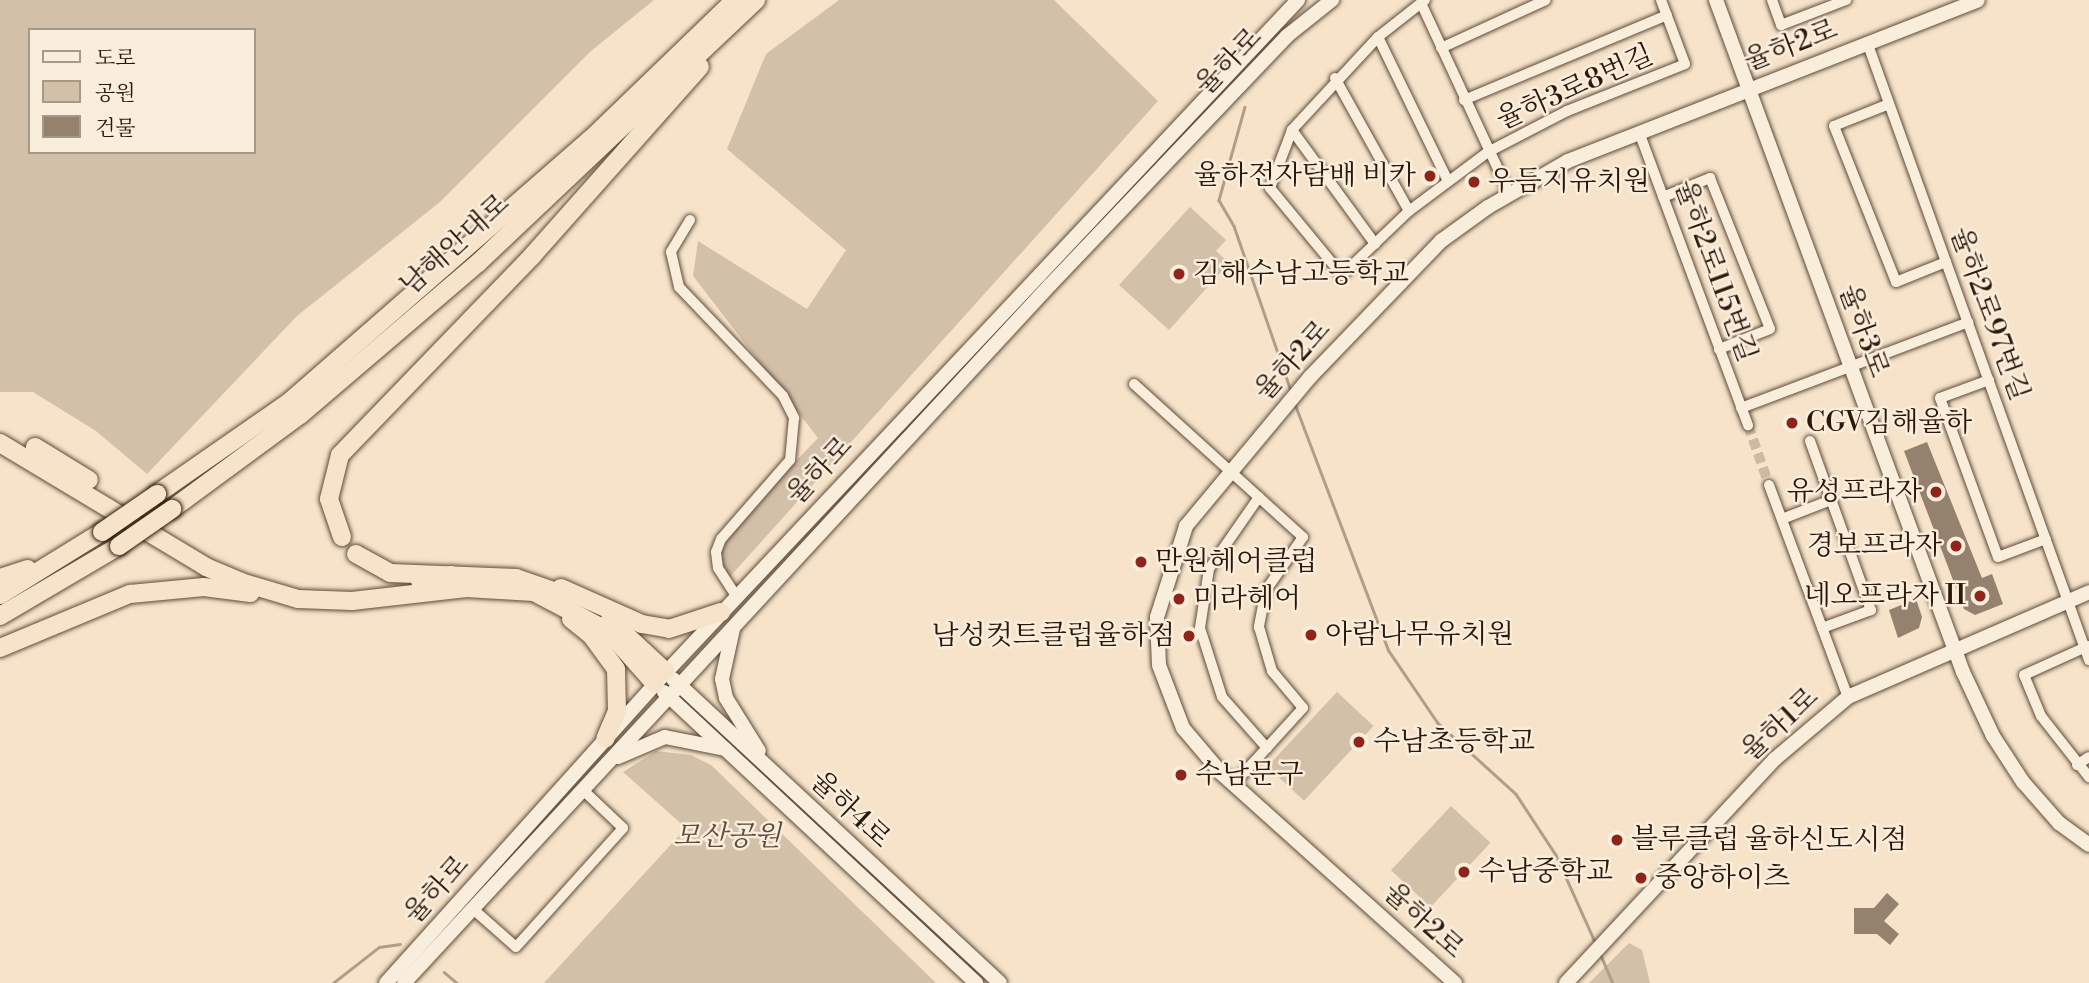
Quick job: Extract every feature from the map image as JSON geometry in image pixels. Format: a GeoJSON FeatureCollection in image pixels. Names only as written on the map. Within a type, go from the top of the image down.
{"type":"FeatureCollection","features":[{"type":"Feature","properties":{"kind":"highway","name":"남해안대로"},"geometry":{"type":"LineString","coordinates":[[71,553],[288,403],[591,139],[735,0]]}},
{"type":"Feature","properties":{"kind":"highway","name":"남해안대로"},"geometry":{"type":"LineString","coordinates":[[0,616],[119,546],[300,415],[478,263],[758,0]]}},
{"type":"Feature","properties":{"kind":"highway"},"geometry":{"type":"LineString","coordinates":[[342,537],[329,499],[331,479],[361,429],[532,256],[758,0]]}},
{"type":"Feature","properties":{"kind":"highway"},"geometry":{"type":"LineString","coordinates":[[0,432],[67,465],[222,565],[260,579],[323,591],[451,575]]}},
{"type":"Feature","properties":{"kind":"highway"},"geometry":{"type":"LineString","coordinates":[[0,443],[206,567],[298,599]]}},
{"type":"Feature","properties":{"kind":"highway"},"geometry":{"type":"LineString","coordinates":[[0,578],[71,553]]}},
{"type":"Feature","properties":{"kind":"highway"},"geometry":{"type":"LineString","coordinates":[[0,595],[71,553]]}},
{"type":"Feature","properties":{"kind":"highway"},"geometry":{"type":"LineString","coordinates":[[356,554],[390,573],[451,575],[579,593],[642,624],[669,629],[721,612]]}},
{"type":"Feature","properties":{"kind":"highway"},"geometry":{"type":"LineString","coordinates":[[0,648],[130,594],[204,587],[298,599],[352,601],[466,588],[542,589],[607,617],[661,678]]}},
{"type":"Feature","properties":{"kind":"highway"},"geometry":{"type":"LineString","coordinates":[[542,589],[591,635],[616,669],[617,711],[605,739]]}},
{"type":"Feature","properties":{"kind":"main road","name":"율하로"},"geometry":{"type":"LineString","coordinates":[[386,983],[721,612],[1298,0]]}},
{"type":"Feature","properties":{"kind":"main road","name":"율하로"},"geometry":{"type":"LineString","coordinates":[[405,983],[1239,86],[1287,36],[1332,0]]}},
{"type":"Feature","properties":{"kind":"main road","name":"율하3로"},"geometry":{"type":"LineString","coordinates":[[1716,0],[1954,648],[1993,736],[2023,782],[2059,823],[2089,845]]}},
{"type":"Feature","properties":{"kind":"main road","name":"율하2로"},"geometry":{"type":"LineString","coordinates":[[1455,983],[1233,785],[1183,729],[1160,665],[1157,633],[1162,596],[1186,526],[1280,410],[1441,241],[1508,193],[1568,161],[1978,0]]}},
{"type":"Feature","properties":{"kind":"main road","name":"율하1로"},"geometry":{"type":"LineString","coordinates":[[1568,981],[1775,760],[1848,697],[1954,648],[2089,592]]}},
{"type":"Feature","properties":{"kind":"main road"},"geometry":{"type":"LineString","coordinates":[[734,627],[722,679],[726,698],[771,770]]}},
{"type":"Feature","properties":{"kind":"main road","name":"율하4로"},"geometry":{"type":"LineString","coordinates":[[661,678],[680,685],[1000,983]]}},
{"type":"Feature","properties":{"kind":"main road","name":"율하4로"},"geometry":{"type":"LineString","coordinates":[[661,678],[669,697],[976,983]]}},
{"type":"Feature","properties":{"kind":"main road"},"geometry":{"type":"LineString","coordinates":[[610,761],[665,737],[725,749]]}},
{"type":"Feature","properties":{"kind":"main road"},"geometry":{"type":"LineString","coordinates":[[377,983],[432,932]]}},
{"type":"Feature","properties":{"kind":"street"},"geometry":{"type":"LineString","coordinates":[[1441,48],[1546,0]]}},
{"type":"Feature","properties":{"kind":"street","name":"율하3로8번길"},"geometry":{"type":"LineString","coordinates":[[1423,1],[1488,152],[1567,111],[1685,64],[1661,0]]}},
{"type":"Feature","properties":{"kind":"street"},"geometry":{"type":"LineString","coordinates":[[1772,0],[1781,25],[1846,0]]}},
{"type":"Feature","properties":{"kind":"street"},"geometry":{"type":"LineString","coordinates":[[1423,1],[1378,37],[1335,78],[1292,130],[1270,188],[1342,275],[1409,211],[1488,152],[1508,193]]}},
{"type":"Feature","properties":{"kind":"street","name":"율하3로8번길"},"geometry":{"type":"LineString","coordinates":[[1464,100],[1667,15]]}},
{"type":"Feature","properties":{"kind":"street"},"geometry":{"type":"LineString","coordinates":[[1378,37],[1447,180]]}},
{"type":"Feature","properties":{"kind":"street","name":"율하2로97번길"},"geometry":{"type":"LineString","coordinates":[[1867,43],[2087,647],[2089,660]]}},
{"type":"Feature","properties":{"kind":"street"},"geometry":{"type":"LineString","coordinates":[[1335,78],[1409,211]]}},
{"type":"Feature","properties":{"kind":"street"},"geometry":{"type":"LineString","coordinates":[[1889,104],[1835,126],[1895,282],[1946,262]]}},
{"type":"Feature","properties":{"kind":"street"},"geometry":{"type":"LineString","coordinates":[[1292,130],[1375,244]]}},
{"type":"Feature","properties":{"kind":"street","name":"율하2로115번길"},"geometry":{"type":"LineString","coordinates":[[1639,132],[1748,425]]}},
{"type":"Feature","properties":{"kind":"street"},"geometry":{"type":"LineString","coordinates":[[1663,197],[1710,178],[1770,329],[1719,349]]}},
{"type":"Feature","properties":{"kind":"street"},"geometry":{"type":"LineString","coordinates":[[690,220],[671,252],[679,287],[783,396],[794,418],[790,460],[721,539],[716,552],[718,568],[736,596]]}},
{"type":"Feature","properties":{"kind":"street"},"geometry":{"type":"LineString","coordinates":[[1741,408],[1968,322]]}},
{"type":"Feature","properties":{"kind":"street"},"geometry":{"type":"LineString","coordinates":[[1989,380],[1940,398],[1998,557],[2046,539]]}},
{"type":"Feature","properties":{"kind":"street"},"geometry":{"type":"LineString","coordinates":[[1134,384],[1303,537],[1275,574],[1260,609],[1265,658],[1303,708],[1233,785]]}},
{"type":"Feature","properties":{"kind":"street"},"geometry":{"type":"LineString","coordinates":[[1810,441],[1871,610],[1822,628]]}},
{"type":"Feature","properties":{"kind":"street"},"geometry":{"type":"LineString","coordinates":[[1769,485],[1848,697]]}},
{"type":"Feature","properties":{"kind":"street"},"geometry":{"type":"LineString","coordinates":[[1259,497],[1209,569],[1200,628],[1222,697],[1267,748]]}},
{"type":"Feature","properties":{"kind":"street"},"geometry":{"type":"LineString","coordinates":[[1782,519],[1831,500]]}},
{"type":"Feature","properties":{"kind":"street"},"geometry":{"type":"LineString","coordinates":[[2087,647],[2024,676],[2041,716],[2089,777]]}},
{"type":"Feature","properties":{"kind":"street"},"geometry":{"type":"LineString","coordinates":[[2077,765],[2089,757]]}},
{"type":"Feature","properties":{"kind":"street","name":"율하로"},"geometry":{"type":"LineString","coordinates":[[473,909],[516,947],[623,828],[583,790]]}},
{"type":"Feature","properties":{"kind":"green space"},"geometry":{"type":"Polygon","coordinates":[[[0,0],[654,0],[591,51],[440,202],[297,316],[147,474],[96,431],[33,392],[0,392],[0,0]]]}},
{"type":"Feature","properties":{"kind":"green space"},"geometry":{"type":"Polygon","coordinates":[[[839,0],[1054,0],[1158,101],[726,581],[718,568],[721,539],[818,438],[693,276],[698,241],[807,309],[846,250],[727,149],[766,54],[839,0]]]}},
{"type":"Feature","properties":{"kind":"green space"},"geometry":{"type":"Polygon","coordinates":[[[1190,207],[1226,240],[1216,251],[1229,263],[1169,330],[1119,285],[1190,207]]]}},
{"type":"Feature","properties":{"kind":"green space"},"geometry":{"type":"Polygon","coordinates":[[[1337,692],[1374,726],[1304,801],[1267,767],[1337,692]]]}},
{"type":"Feature","properties":{"kind":"green space","name":"모산공원"},"geometry":{"type":"Polygon","coordinates":[[[656,751],[691,755],[711,765],[936,983],[544,983],[686,828],[623,772],[656,751]]]}},
{"type":"Feature","properties":{"kind":"green space"},"geometry":{"type":"Polygon","coordinates":[[[1451,806],[1490,843],[1430,907],[1391,870],[1451,806]]]}},
{"type":"Feature","properties":{"kind":"green space"},"geometry":{"type":"Polygon","coordinates":[[[1629,943],[1642,950],[1650,983],[1589,983],[1629,943]]]}},
{"type":"Feature","properties":{"kind":"building"},"geometry":{"type":"Polygon","coordinates":[[[1927,442],[1982,578],[1992,574],[2003,604],[1975,615],[1964,609],[1904,451],[1927,442]]]}},
{"type":"Feature","properties":{"kind":"building"},"geometry":{"type":"Polygon","coordinates":[[[1916,599],[1922,617],[1919,628],[1898,638],[1889,610],[1916,599]]]}},
{"type":"Feature","properties":{"kind":"building"},"geometry":{"type":"Polygon","coordinates":[[[1887,893],[1899,904],[1884,921],[1899,934],[1890,945],[1877,934],[1854,934],[1854,908],[1874,908],[1887,893]]]}},
{"type":"Feature","properties":{"kind":"waterway"},"geometry":{"type":"LineString","coordinates":[[1245,107],[1219,200],[1234,226],[1291,391]]}},
{"type":"Feature","properties":{"kind":"waterway"},"geometry":{"type":"LineString","coordinates":[[1295,404],[1389,651],[1438,723],[1516,794],[1556,855],[1596,944]]}},
{"type":"Feature","properties":{"kind":"waterway"},"geometry":{"type":"LineString","coordinates":[[333,983],[379,947],[400,944]]}},
{"type":"Feature","properties":{"kind":"waterway"},"geometry":{"type":"LineString","coordinates":[[1600,953],[1613,983]]}},
{"type":"Feature","properties":{"kind":"waterway"},"geometry":{"type":"LineString","coordinates":[[444,972],[457,983]]}},
{"type":"Feature","properties":{"kind":"tunnel"},"geometry":{"type":"LineString","coordinates":[[1748,425],[1769,485]]}},
{"type":"Feature","properties":{"kind":"place","name":"율하전자담배 비카"},"geometry":{"type":"Point","coordinates":[1430,176]}},
{"type":"Feature","properties":{"kind":"place","name":"우듬지유치원"},"geometry":{"type":"Point","coordinates":[1474,182]}},
{"type":"Feature","properties":{"kind":"place","name":"김해수남고등학교"},"geometry":{"type":"Point","coordinates":[1179,274]}},
{"type":"Feature","properties":{"kind":"place","name":"CGV김해율하"},"geometry":{"type":"Point","coordinates":[1792,423]}},
{"type":"Feature","properties":{"kind":"place","name":"유성프라자"},"geometry":{"type":"Point","coordinates":[1936,492]}},
{"type":"Feature","properties":{"kind":"place","name":"경보프라자"},"geometry":{"type":"Point","coordinates":[1956,546]}},
{"type":"Feature","properties":{"kind":"place","name":"만원헤어클럽"},"geometry":{"type":"Point","coordinates":[1141,562]}},
{"type":"Feature","properties":{"kind":"place","name":"네오프라자 II"},"geometry":{"type":"Point","coordinates":[1980,596]}},
{"type":"Feature","properties":{"kind":"place","name":"미라헤어"},"geometry":{"type":"Point","coordinates":[1179,599]}},
{"type":"Feature","properties":{"kind":"place","name":"아람나무유치원"},"geometry":{"type":"Point","coordinates":[1311,635]}},
{"type":"Feature","properties":{"kind":"place","name":"남성컷트클럽율하점"},"geometry":{"type":"Point","coordinates":[1189,636]}},
{"type":"Feature","properties":{"kind":"place","name":"수남초등학교"},"geometry":{"type":"Point","coordinates":[1359,742]}},
{"type":"Feature","properties":{"kind":"place","name":"수남문구"},"geometry":{"type":"Point","coordinates":[1181,775]}},
{"type":"Feature","properties":{"kind":"place","name":"블루클럽 율하신도시점"},"geometry":{"type":"Point","coordinates":[1617,840]}},
{"type":"Feature","properties":{"kind":"place","name":"수남중학교"},"geometry":{"type":"Point","coordinates":[1464,872]}},
{"type":"Feature","properties":{"kind":"place","name":"중앙하이츠"},"geometry":{"type":"Point","coordinates":[1641,878]}}]}
